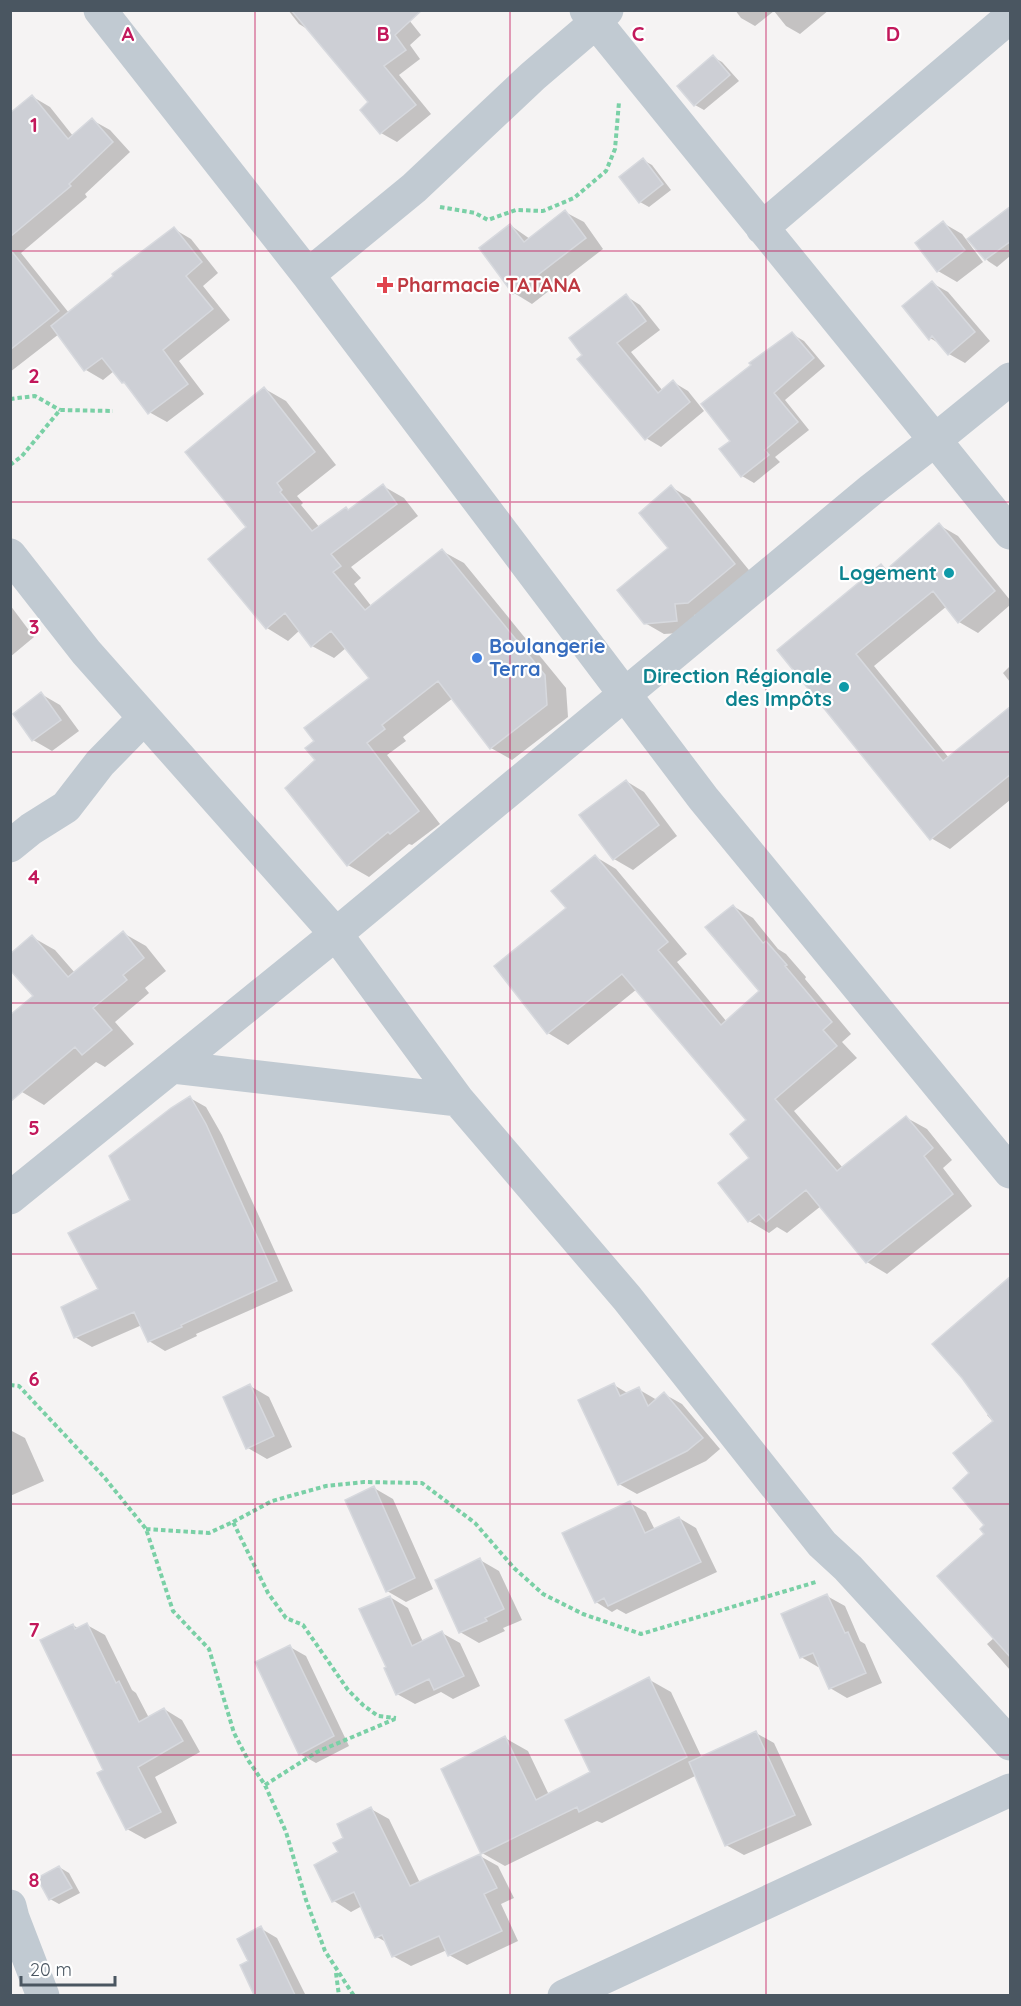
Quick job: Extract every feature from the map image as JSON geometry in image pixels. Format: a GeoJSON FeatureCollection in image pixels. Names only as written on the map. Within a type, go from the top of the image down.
{"type":"FeatureCollection","features":[{"type":"Feature","properties":{"kind":"street"},"geometry":{"type":"LineString","coordinates":[[100,10],[308,275],[703,798],[1011,1172]]}},
{"type":"Feature","properties":{"kind":"street"},"geometry":{"type":"LineString","coordinates":[[308,275],[401,199],[596,15],[622,56],[1011,533]]}},
{"type":"Feature","properties":{"kind":"street"},"geometry":{"type":"LineString","coordinates":[[762,228],[1011,17]]}},
{"type":"Feature","properties":{"kind":"street"},"geometry":{"type":"LineString","coordinates":[[10,1198],[336,934],[872,489],[1011,379]]}},
{"type":"Feature","properties":{"kind":"street"},"geometry":{"type":"LineString","coordinates":[[10,555],[86,652],[336,934],[458,1100],[627,1298],[822,1544],[848,1568],[1011,1744]]}},
{"type":"Feature","properties":{"kind":"street"},"geometry":{"type":"LineString","coordinates":[[10,846],[31,829],[66,807],[100,763],[144,718]]}},
{"type":"Feature","properties":{"kind":"street"},"geometry":{"type":"LineString","coordinates":[[173,1067],[458,1100]]}},
{"type":"Feature","properties":{"kind":"street"},"geometry":{"type":"LineString","coordinates":[[564,1995],[1011,1790]]}},
{"type":"Feature","properties":{"kind":"street"},"geometry":{"type":"LineString","coordinates":[[10,1906],[43,1995]]}},
{"type":"Feature","properties":{"kind":"path"},"geometry":{"type":"LineString","coordinates":[[401,199],[475,213],[488,220],[516,210],[543,211],[574,198],[606,171],[615,149],[622,56]]}},
{"type":"Feature","properties":{"kind":"path"},"geometry":{"type":"LineString","coordinates":[[10,399],[35,396],[60,410],[113,411]]}},
{"type":"Feature","properties":{"kind":"path"},"geometry":{"type":"LineString","coordinates":[[10,465],[22,456],[60,410]]}},
{"type":"Feature","properties":{"kind":"path"},"geometry":{"type":"LineString","coordinates":[[10,1385],[19,1386],[104,1477],[146,1529],[173,1611],[209,1648],[234,1732],[248,1760],[265,1785],[286,1832],[306,1900],[325,1951],[354,1995]]}},
{"type":"Feature","properties":{"kind":"path"},"geometry":{"type":"LineString","coordinates":[[146,1529],[209,1533],[272,1501],[326,1486],[364,1482],[422,1484],[475,1523],[514,1568],[543,1594],[583,1614],[641,1634],[813,1583],[848,1568]]}},
{"type":"Feature","properties":{"kind":"path"},"geometry":{"type":"LineString","coordinates":[[232,1522],[268,1593],[286,1618],[303,1625],[348,1690],[363,1705],[378,1716],[396,1718],[317,1752],[265,1785]]}},
{"type":"Feature","properties":{"kind":"path"},"geometry":{"type":"LineString","coordinates":[[336,1969],[339,1995]]}},
{"type":"Feature","properties":{"kind":"building"},"geometry":{"type":"Polygon","coordinates":[[[291,10],[422,10],[395,35],[406,50],[384,66],[416,105],[380,134],[360,110],[368,102],[291,10]]]}},
{"type":"Feature","properties":{"kind":"building"},"geometry":{"type":"Polygon","coordinates":[[[713,55],[730,75],[694,106],[677,86],[713,55]]]}},
{"type":"Feature","properties":{"kind":"building"},"geometry":{"type":"Polygon","coordinates":[[[32,95],[68,139],[92,118],[113,142],[69,184],[71,186],[10,237],[10,113],[32,95]]]}},
{"type":"Feature","properties":{"kind":"building"},"geometry":{"type":"Polygon","coordinates":[[[643,158],[663,184],[639,203],[619,177],[643,158]]]}},
{"type":"Feature","properties":{"kind":"building"},"geometry":{"type":"Polygon","coordinates":[[[1011,206],[1011,241],[985,260],[967,239],[1011,206]]]}},
{"type":"Feature","properties":{"kind":"building"},"geometry":{"type":"Polygon","coordinates":[[[565,210],[586,238],[513,294],[479,248],[510,224],[524,242],[565,210]]]}},
{"type":"Feature","properties":{"kind":"building"},"geometry":{"type":"Polygon","coordinates":[[[943,221],[965,250],[937,272],[915,243],[943,221]]]}},
{"type":"Feature","properties":{"kind":"building"},"geometry":{"type":"Polygon","coordinates":[[[174,227],[202,262],[186,276],[213,309],[163,350],[188,384],[148,414],[102,358],[84,371],[51,326],[113,276],[112,274],[174,227]]]}},
{"type":"Feature","properties":{"kind":"building"},"geometry":{"type":"Polygon","coordinates":[[[10,249],[59,311],[10,350],[10,249]]]}},
{"type":"Feature","properties":{"kind":"building"},"geometry":{"type":"Polygon","coordinates":[[[932,281],[975,332],[948,355],[932,336],[929,340],[902,306],[932,281]]]}},
{"type":"Feature","properties":{"kind":"building"},"geometry":{"type":"Polygon","coordinates":[[[626,294],[646,321],[617,343],[658,393],[673,380],[690,402],[645,440],[577,359],[582,355],[569,338],[626,294]]]}},
{"type":"Feature","properties":{"kind":"building"},"geometry":{"type":"Polygon","coordinates":[[[792,332],[814,358],[774,393],[798,422],[765,450],[769,455],[741,477],[719,449],[730,441],[701,404],[751,365],[749,363],[792,332]]]}},
{"type":"Feature","properties":{"kind":"building"},"geometry":{"type":"Polygon","coordinates":[[[264,387],[315,452],[277,483],[282,490],[280,492],[312,531],[346,507],[348,510],[383,484],[397,504],[331,554],[341,566],[333,572],[365,610],[442,549],[545,675],[547,705],[490,749],[438,681],[382,725],[385,729],[367,743],[419,811],[390,834],[388,832],[347,866],[285,788],[315,760],[305,748],[314,741],[304,728],[369,678],[331,631],[311,647],[285,613],[266,629],[208,559],[246,527],[185,452],[264,387]]]}},
{"type":"Feature","properties":{"kind":"building"},"geometry":{"type":"Polygon","coordinates":[[[671,485],[735,564],[688,603],[675,604],[677,621],[644,624],[617,590],[668,548],[639,513],[671,485]]]}},
{"type":"Feature","properties":{"kind":"building","name":"Direction Régionale des Impôts"},"geometry":{"type":"Polygon","coordinates":[[[939,523],[995,591],[958,623],[933,591],[856,654],[943,761],[1011,706],[1011,774],[930,840],[777,650],[881,564],[886,570],[939,523]]]}},
{"type":"Feature","properties":{"kind":"building"},"geometry":{"type":"Polygon","coordinates":[[[41,692],[61,720],[32,741],[13,714],[41,692]]]}},
{"type":"Feature","properties":{"kind":"building"},"geometry":{"type":"Polygon","coordinates":[[[626,780],[659,825],[613,860],[579,815],[626,780]]]}},
{"type":"Feature","properties":{"kind":"building"},"geometry":{"type":"Polygon","coordinates":[[[595,855],[668,942],[658,950],[721,1025],[759,991],[705,927],[733,905],[763,943],[766,941],[787,965],[785,966],[832,1022],[823,1030],[837,1046],[775,1099],[837,1171],[906,1116],[933,1148],[924,1156],[953,1194],[866,1263],[806,1190],[766,1222],[759,1214],[748,1222],[718,1183],[749,1158],[730,1134],[746,1120],[622,974],[547,1034],[494,966],[566,908],[551,891],[595,855]]]}},
{"type":"Feature","properties":{"kind":"building"},"geometry":{"type":"Polygon","coordinates":[[[123,931],[144,958],[123,975],[127,980],[93,1008],[112,1030],[82,1055],[75,1047],[10,1102],[10,1015],[33,996],[10,970],[10,954],[32,935],[68,977],[123,931]]]}},
{"type":"Feature","properties":{"kind":"building"},"geometry":{"type":"Polygon","coordinates":[[[190,1096],[206,1124],[277,1281],[148,1342],[134,1312],[74,1338],[61,1307],[98,1289],[68,1233],[130,1200],[109,1156],[190,1096]]]}},
{"type":"Feature","properties":{"kind":"building"},"geometry":{"type":"Polygon","coordinates":[[[1011,1276],[1011,1658],[937,1576],[984,1534],[980,1529],[984,1525],[953,1488],[969,1473],[953,1453],[993,1421],[962,1378],[932,1344],[1011,1276]]]}},
{"type":"Feature","properties":{"kind":"building"},"geometry":{"type":"Polygon","coordinates":[[[614,1383],[620,1396],[639,1387],[648,1406],[664,1392],[703,1438],[687,1451],[618,1485],[578,1400],[614,1383]]]}},
{"type":"Feature","properties":{"kind":"building"},"geometry":{"type":"Polygon","coordinates":[[[250,1384],[274,1436],[246,1449],[223,1397],[250,1384]]]}},
{"type":"Feature","properties":{"kind":"building"},"geometry":{"type":"Polygon","coordinates":[[[374,1486],[415,1578],[386,1592],[345,1500],[374,1486]]]}},
{"type":"Feature","properties":{"kind":"building"},"geometry":{"type":"Polygon","coordinates":[[[630,1501],[645,1533],[679,1517],[701,1562],[608,1606],[604,1598],[595,1603],[562,1533],[630,1501]]]}},
{"type":"Feature","properties":{"kind":"building"},"geometry":{"type":"Polygon","coordinates":[[[480,1558],[504,1609],[485,1618],[487,1621],[459,1633],[435,1580],[480,1558]]]}},
{"type":"Feature","properties":{"kind":"building"},"geometry":{"type":"Polygon","coordinates":[[[827,1594],[845,1633],[848,1632],[866,1673],[829,1689],[813,1653],[800,1658],[781,1614],[827,1594]]]}},
{"type":"Feature","properties":{"kind":"building"},"geometry":{"type":"Polygon","coordinates":[[[390,1596],[412,1646],[442,1631],[464,1676],[434,1690],[429,1679],[396,1695],[384,1668],[386,1667],[359,1609],[390,1596]]]}},
{"type":"Feature","properties":{"kind":"building"},"geometry":{"type":"Polygon","coordinates":[[[87,1623],[116,1683],[119,1681],[139,1722],[164,1708],[183,1741],[138,1767],[161,1812],[126,1830],[97,1773],[103,1770],[40,1640],[73,1624],[75,1629],[87,1623]]]}},
{"type":"Feature","properties":{"kind":"building"},"geometry":{"type":"Polygon","coordinates":[[[290,1645],[334,1736],[299,1755],[255,1662],[290,1645]]]}},
{"type":"Feature","properties":{"kind":"building"},"geometry":{"type":"Polygon","coordinates":[[[649,1677],[687,1757],[579,1812],[577,1807],[481,1854],[441,1769],[505,1736],[536,1800],[590,1772],[565,1720],[649,1677]]]}},
{"type":"Feature","properties":{"kind":"building"},"geometry":{"type":"Polygon","coordinates":[[[756,1731],[795,1815],[725,1846],[689,1762],[756,1731]]]}},
{"type":"Feature","properties":{"kind":"building"},"geometry":{"type":"Polygon","coordinates":[[[371,1807],[410,1886],[480,1854],[497,1888],[484,1894],[502,1931],[448,1956],[439,1936],[392,1957],[382,1935],[375,1938],[354,1892],[332,1902],[314,1865],[338,1852],[333,1843],[343,1838],[337,1824],[371,1807]]]}},
{"type":"Feature","properties":{"kind":"building"},"geometry":{"type":"Polygon","coordinates":[[[59,1866],[72,1888],[49,1900],[37,1878],[59,1866]]]}},
{"type":"Feature","properties":{"kind":"building"},"geometry":{"type":"Polygon","coordinates":[[[261,1926],[295,1995],[254,1995],[240,1965],[248,1961],[237,1939],[261,1926]]]}},
{"type":"Feature","properties":{"kind":"place","name":"Pharmacie TATANA"},"geometry":{"type":"Point","coordinates":[385,285]}},
{"type":"Feature","properties":{"kind":"place","name":"Logement"},"geometry":{"type":"Point","coordinates":[949,573]}},
{"type":"Feature","properties":{"kind":"place","name":"Boulangerie Terra"},"geometry":{"type":"Point","coordinates":[477,658]}},
{"type":"Feature","properties":{"kind":"place","name":"Direction Régionale des Impôts"},"geometry":{"type":"Point","coordinates":[844,687]}}]}
